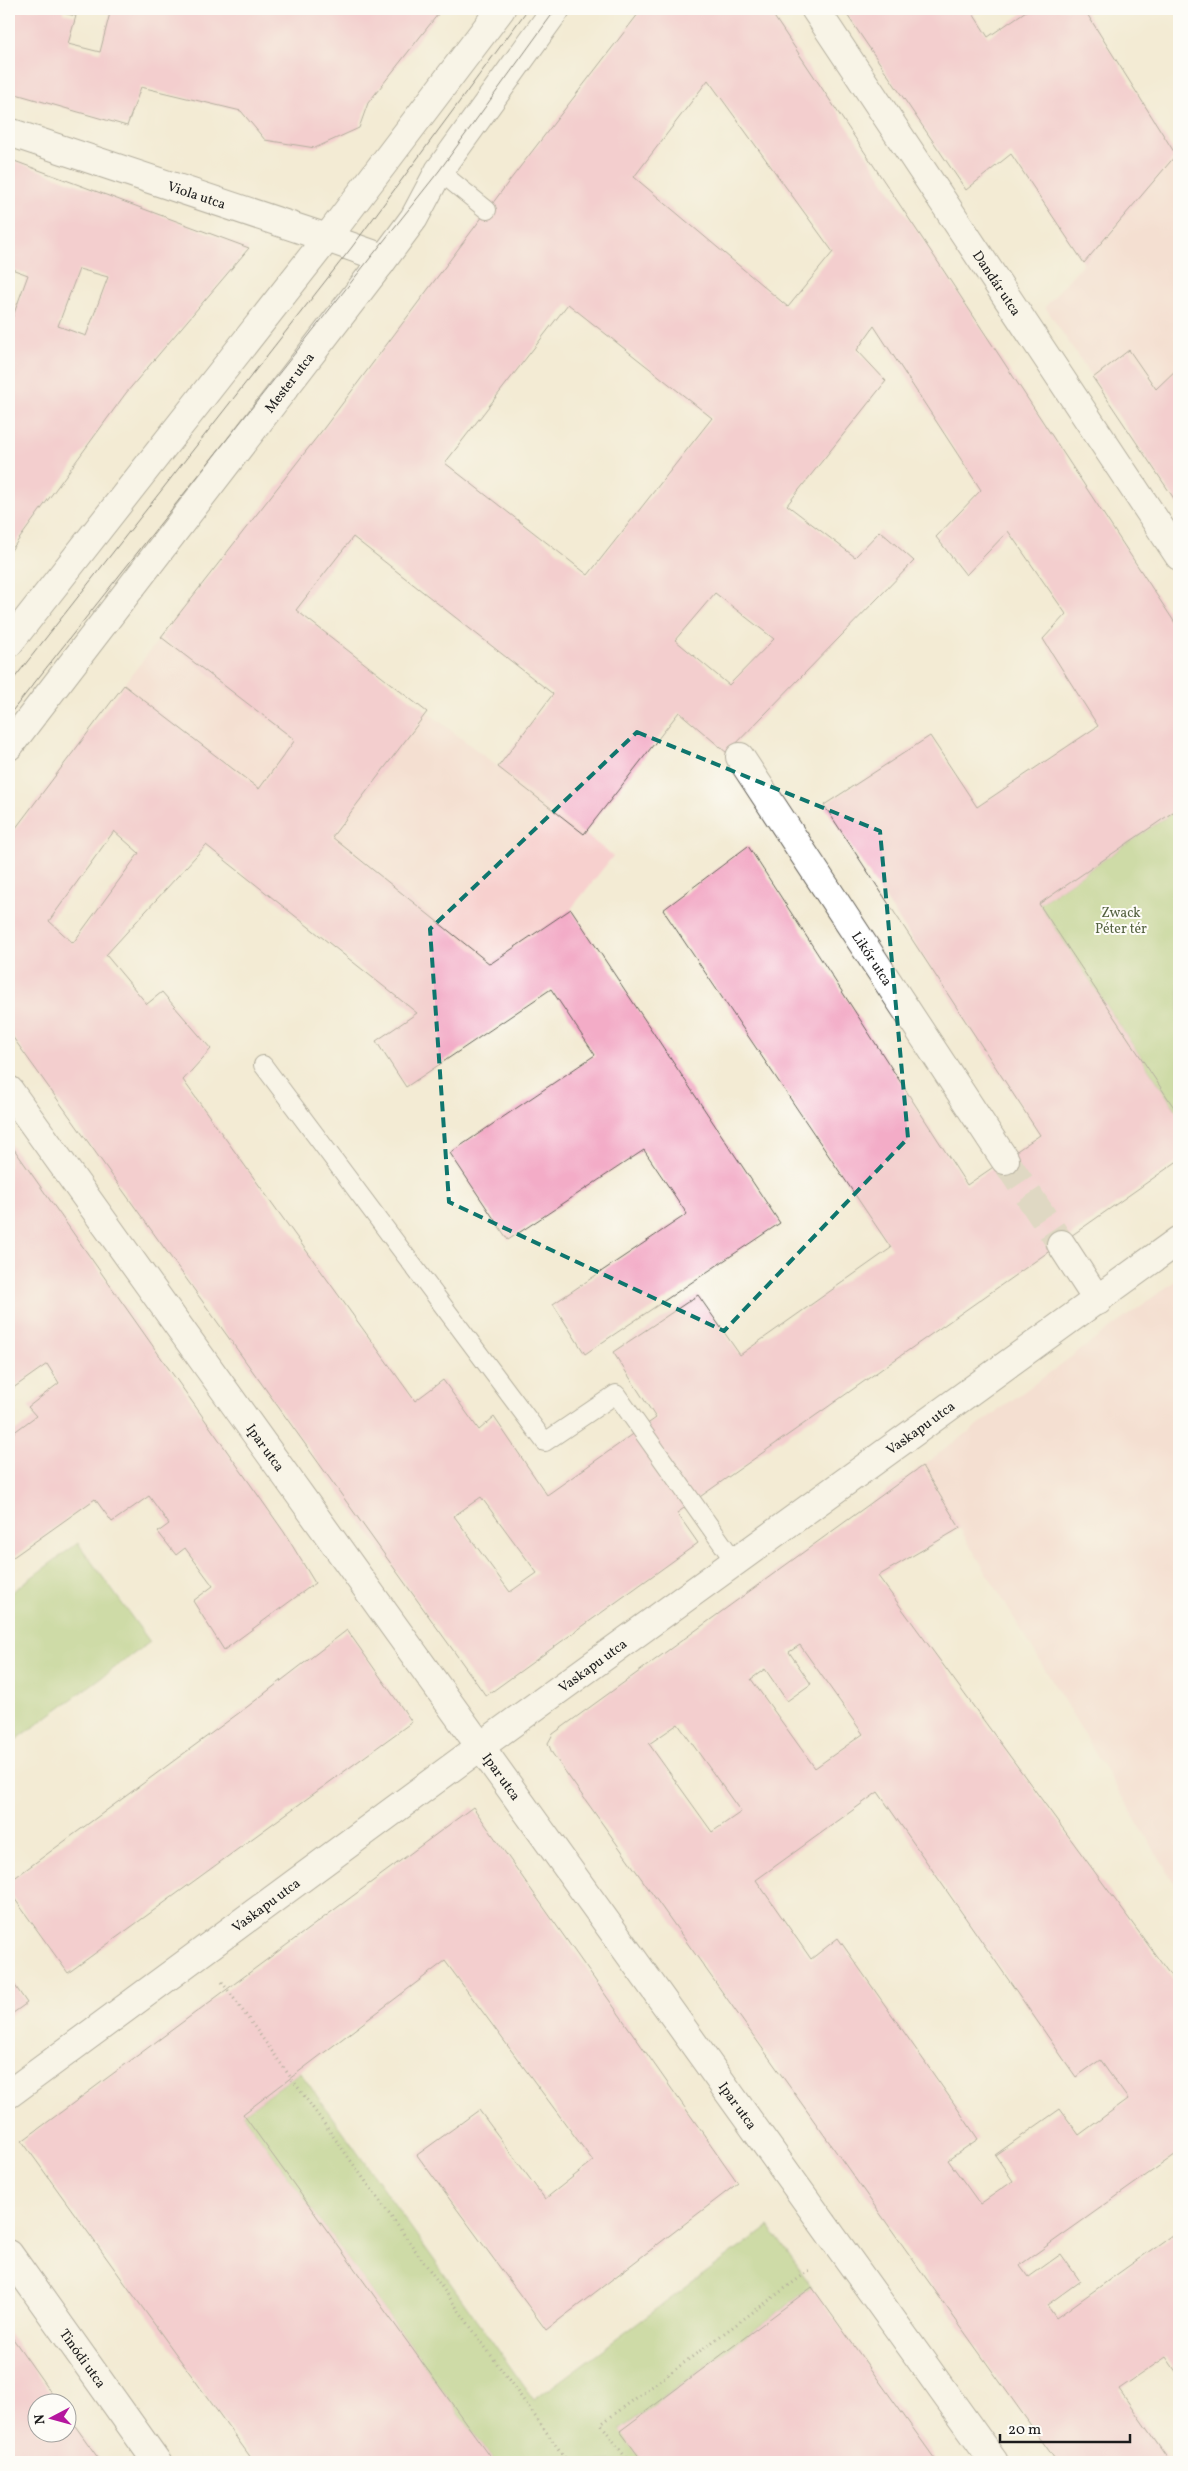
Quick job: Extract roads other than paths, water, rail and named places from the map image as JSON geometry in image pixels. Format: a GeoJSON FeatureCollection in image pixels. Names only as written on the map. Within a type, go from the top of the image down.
{"type":"FeatureCollection","features":[{"type":"Feature","properties":{"kind":"street"},"geometry":{"type":"LineString","coordinates":[[9,643],[328,238],[501,9]]}},
{"type":"Feature","properties":{"kind":"street","name":"Mester utca"},"geometry":{"type":"LineString","coordinates":[[9,746],[380,264],[414,218],[439,170],[556,9]]}},
{"type":"Feature","properties":{"kind":"street","name":"Dandár utca"},"geometry":{"type":"LineString","coordinates":[[815,9],[1179,556]]}},
{"type":"Feature","properties":{"kind":"street","name":"Viola utca"},"geometry":{"type":"LineString","coordinates":[[9,132],[328,238],[372,254],[380,264]]}},
{"type":"Feature","properties":{"kind":"street","name":"Likőr utca"},"geometry":{"type":"LineString","coordinates":[[740,757],[1005,1160]]}},
{"type":"Feature","properties":{"kind":"street","name":"Ipar utca"},"geometry":{"type":"LineString","coordinates":[[9,1090],[994,2462]]}},
{"type":"Feature","properties":{"kind":"street","name":"Vaskapu utca"},"geometry":{"type":"LineString","coordinates":[[9,2094],[481,1746],[1098,1301],[1179,1240]]}},
{"type":"Feature","properties":{"kind":"street"},"geometry":{"type":"LineString","coordinates":[[1061,1244],[1098,1301]]}},
{"type":"Feature","properties":{"kind":"street","name":"Tinódi utca"},"geometry":{"type":"LineString","coordinates":[[9,2254],[157,2462]]}},
{"type":"Feature","properties":{"kind":"lane"},"geometry":{"type":"LineString","coordinates":[[439,170],[488,210]]}},
{"type":"Feature","properties":{"kind":"lane"},"geometry":{"type":"LineString","coordinates":[[263,1065],[545,1442],[616,1394],[735,1562]]}},
{"type":"Feature","properties":{"kind":"tunnel"},"geometry":{"type":"LineString","coordinates":[[1005,1160],[1061,1244]]}},
{"type":"Feature","properties":{"kind":"tram line"},"geometry":{"type":"LineString","coordinates":[[9,685],[352,247],[528,9]]}},
{"type":"Feature","properties":{"kind":"tram line"},"geometry":{"type":"LineString","coordinates":[[9,715],[439,171],[556,9]]}},
{"type":"Feature","properties":{"kind":"park label","name":"Zwack Péter tér"},"geometry":{"type":"Point","coordinates":[1121,920]}}]}
